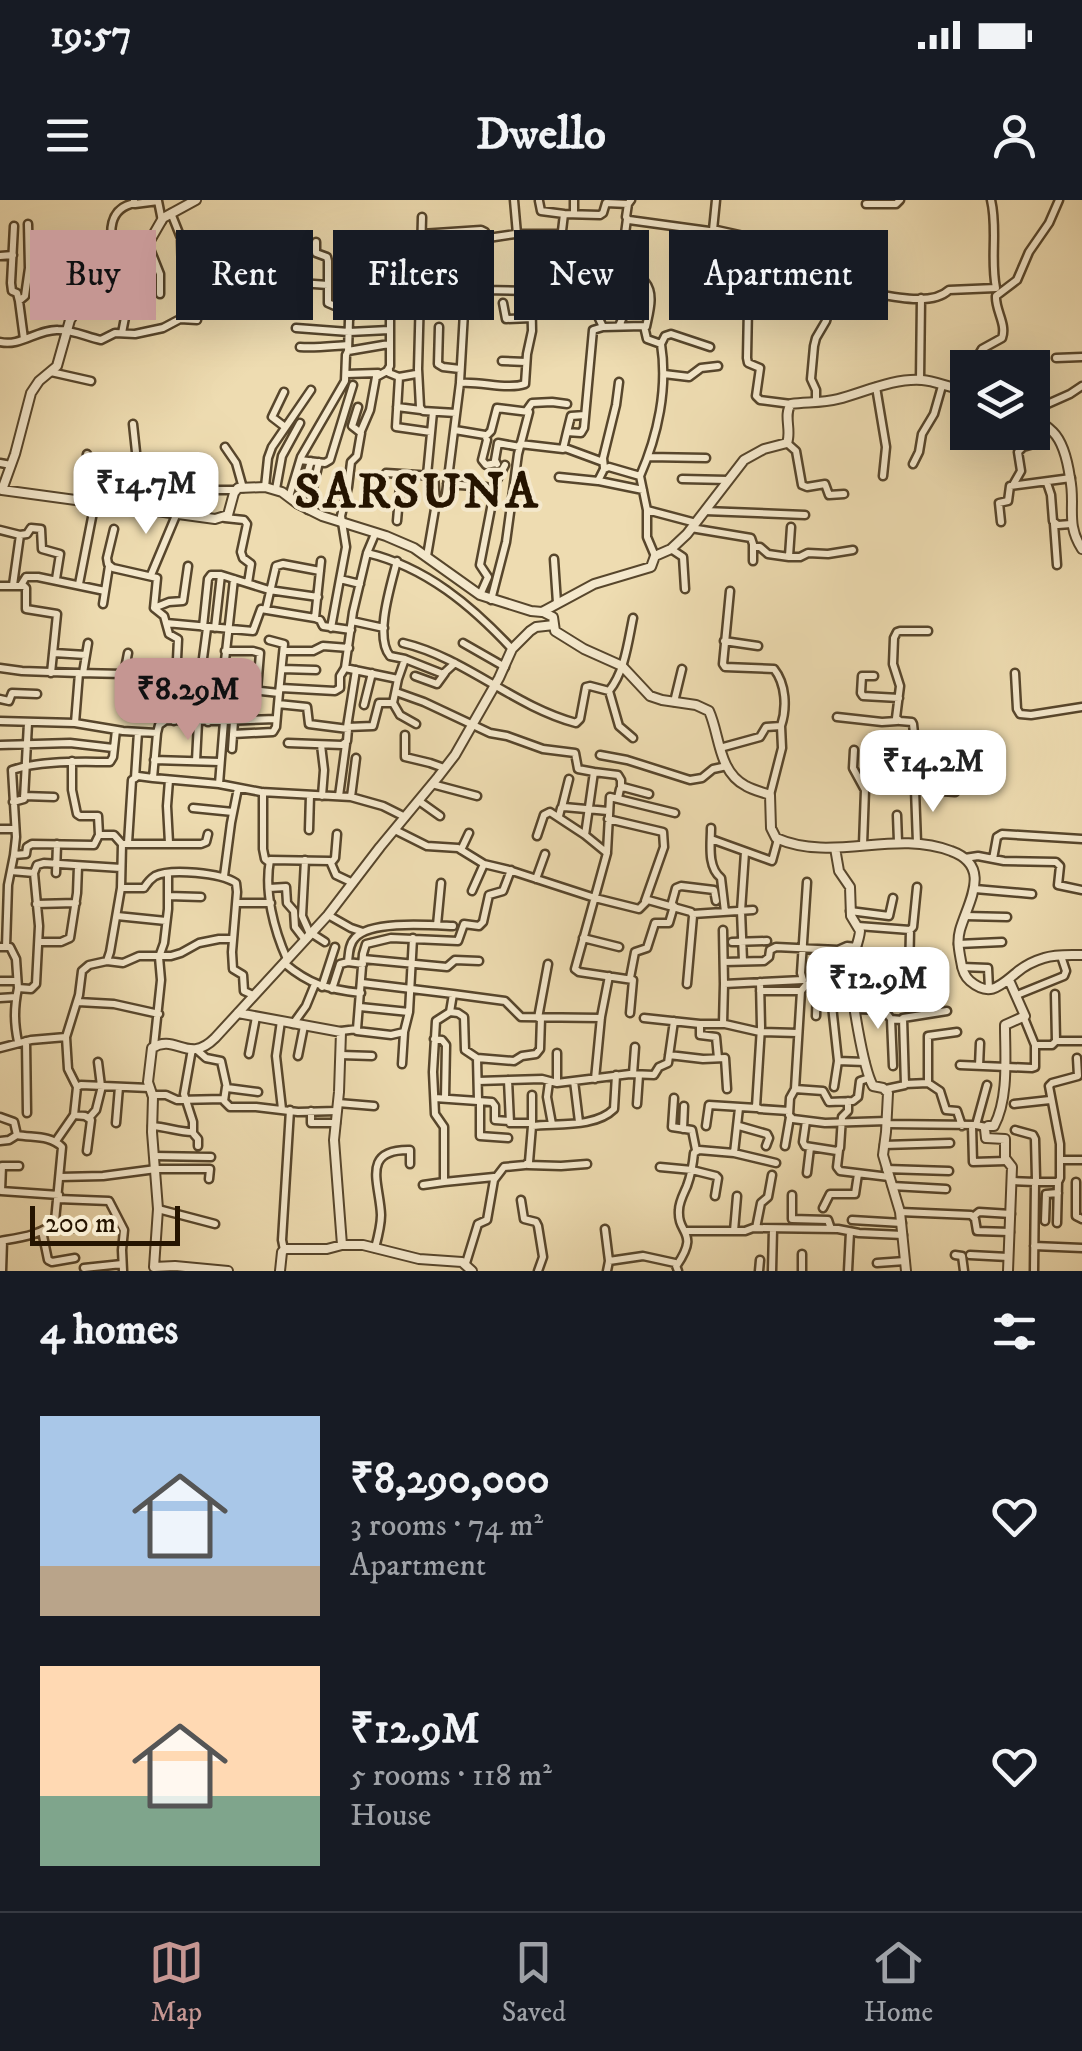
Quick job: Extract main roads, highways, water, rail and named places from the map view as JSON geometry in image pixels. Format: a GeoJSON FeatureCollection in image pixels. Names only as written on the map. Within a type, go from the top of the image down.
{"type":"FeatureCollection","features":[{"type":"Feature","properties":{"kind":"district","name":"SARSUNA"},"geometry":{"type":"Point","coordinates":[417,492]}}]}
